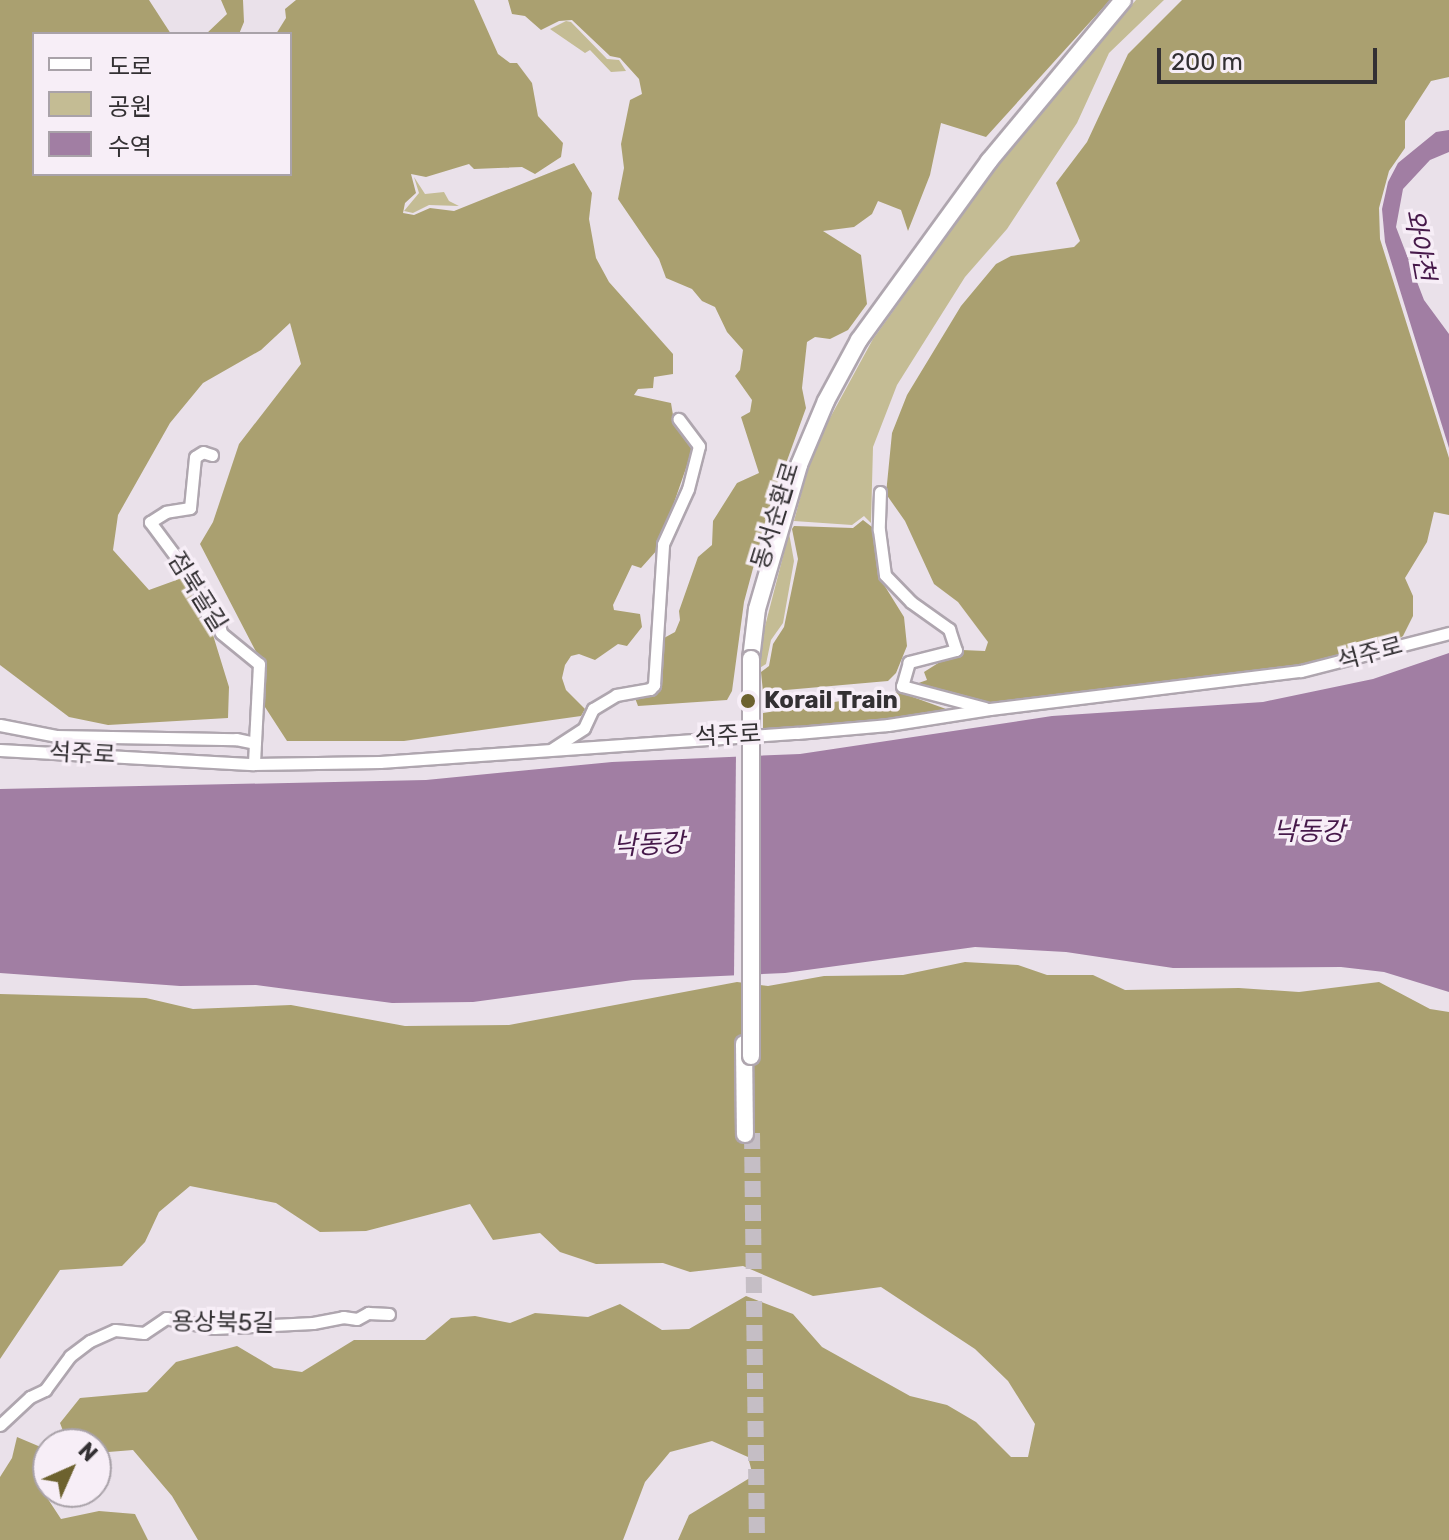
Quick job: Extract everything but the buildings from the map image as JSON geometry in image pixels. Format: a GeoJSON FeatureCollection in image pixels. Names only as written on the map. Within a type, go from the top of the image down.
{"type":"FeatureCollection","features":[{"type":"Feature","properties":{"kind":"highway","name":"동서순환로"},"geometry":{"type":"LineString","coordinates":[[748,1134],[748,657],[759,569],[790,464],[817,401],[850,340],[980,161],[1114,0]]}},
{"type":"Feature","properties":{"kind":"highway","name":"동서순환로"},"geometry":{"type":"LineString","coordinates":[[748,657],[764,581],[799,465],[826,401],[859,340],[899,280],[989,161],[1123,0]]}},
{"type":"Feature","properties":{"kind":"street"},"geometry":{"type":"LineString","coordinates":[[551,749],[584,728],[593,709],[616,695],[650,689],[654,685],[663,544],[688,489],[699,446],[679,419]]}},
{"type":"Feature","properties":{"kind":"street","name":"점북골길"},"geometry":{"type":"LineString","coordinates":[[212,455],[203,452],[195,457],[190,508],[166,512],[150,522],[196,584],[207,614],[219,624],[221,633],[259,664],[254,764]]}},
{"type":"Feature","properties":{"kind":"street"},"geometry":{"type":"LineString","coordinates":[[880,492],[879,530],[885,575],[911,602],[949,629],[956,650],[909,662],[902,686],[990,709]]}},
{"type":"Feature","properties":{"kind":"street","name":"석주로"},"geometry":{"type":"LineString","coordinates":[[0,750],[254,764],[437,760],[873,726],[1301,671],[1449,633]]}},
{"type":"Feature","properties":{"kind":"street"},"geometry":{"type":"LineString","coordinates":[[0,725],[56,736],[236,739],[255,743]]}},
{"type":"Feature","properties":{"kind":"street","name":"용상북5길"},"geometry":{"type":"LineString","coordinates":[[0,1425],[18,1406],[45,1390],[70,1356],[90,1341],[115,1330],[144,1333],[166,1318],[214,1328],[313,1323],[343,1317],[357,1319],[368,1313],[389,1314]]}},
{"type":"Feature","properties":{"kind":"green space"},"geometry":{"type":"Polygon","coordinates":[[[1136,0],[1164,0],[1109,53],[1077,123],[1007,229],[965,277],[897,385],[873,447],[871,523],[864,516],[852,525],[794,521],[813,449],[873,339],[1020,134],[1136,0]]]}},
{"type":"Feature","properties":{"kind":"green space"},"geometry":{"type":"Polygon","coordinates":[[[566,21],[571,22],[607,59],[619,60],[626,71],[611,72],[590,50],[585,53],[550,29],[566,21]]]}},
{"type":"Feature","properties":{"kind":"green space"},"geometry":{"type":"Polygon","coordinates":[[[414,177],[425,194],[444,192],[449,201],[459,206],[429,205],[413,213],[404,211],[419,193],[414,177]]]}},
{"type":"Feature","properties":{"kind":"green space"},"geometry":{"type":"Polygon","coordinates":[[[789,533],[794,561],[783,623],[771,640],[766,664],[758,669],[763,634],[789,533]]]}},
{"type":"Feature","properties":{"kind":"shaded area"},"geometry":{"type":"Polygon","coordinates":[[[0,0],[149,0],[170,32],[32,32],[32,176],[292,176],[292,32],[277,32],[286,18],[285,9],[296,0],[474,0],[498,54],[510,63],[517,63],[532,83],[538,116],[563,143],[561,157],[535,174],[522,167],[474,169],[469,164],[426,177],[411,174],[416,193],[405,203],[403,213],[414,215],[430,208],[454,211],[574,163],[592,193],[589,219],[596,258],[609,282],[673,354],[673,374],[654,377],[653,388],[638,389],[634,395],[671,403],[673,415],[693,448],[658,549],[641,568],[632,565],[613,605],[614,610],[640,614],[642,627],[627,646],[618,644],[595,660],[579,654],[571,656],[565,665],[562,678],[566,690],[585,709],[581,716],[404,741],[287,741],[263,704],[265,669],[200,544],[213,522],[239,444],[301,364],[290,323],[261,350],[203,383],[170,423],[118,515],[113,550],[149,590],[182,578],[209,622],[229,687],[228,718],[108,725],[69,717],[0,665],[0,0]]]}},
{"type":"Feature","properties":{"kind":"shaded area"},"geometry":{"type":"Polygon","coordinates":[[[221,0],[243,0],[244,22],[240,32],[208,32],[227,14],[221,0]]]}},
{"type":"Feature","properties":{"kind":"shaded area"},"geometry":{"type":"Polygon","coordinates":[[[508,0],[1110,0],[986,137],[941,123],[930,175],[908,231],[901,210],[878,201],[872,214],[854,227],[823,231],[861,255],[867,304],[848,330],[830,339],[815,337],[807,342],[802,388],[806,408],[767,516],[744,602],[732,691],[727,700],[638,706],[635,698],[662,686],[664,638],[675,632],[698,557],[712,545],[713,521],[737,483],[759,473],[741,417],[750,412],[752,400],[735,376],[740,370],[743,350],[727,332],[715,307],[702,301],[692,289],[666,278],[659,259],[618,199],[624,168],[621,144],[630,100],[642,94],[639,79],[620,58],[610,56],[572,20],[559,21],[541,30],[525,16],[512,14],[508,0]]]}},
{"type":"Feature","properties":{"kind":"shaded area"},"geometry":{"type":"Polygon","coordinates":[[[1182,0],[1449,0],[1449,77],[1431,81],[1405,121],[1405,148],[1389,171],[1379,208],[1380,239],[1449,458],[1449,515],[1434,512],[1427,542],[1405,578],[1413,596],[1413,616],[1403,636],[1392,643],[1302,666],[985,703],[913,685],[927,680],[924,672],[943,660],[958,656],[962,650],[985,651],[988,642],[958,602],[934,584],[905,521],[886,494],[892,433],[907,395],[961,306],[996,264],[1011,256],[1074,247],[1080,241],[1056,183],[1087,142],[1128,54],[1182,0]]]}},
{"type":"Feature","properties":{"kind":"shaded area"},"geometry":{"type":"Polygon","coordinates":[[[863,520],[872,527],[881,580],[904,617],[907,646],[896,673],[888,681],[763,692],[761,672],[769,666],[773,644],[784,627],[798,559],[792,529],[794,526],[853,528],[863,520]]]}},
{"type":"Feature","properties":{"kind":"shaded area"},"geometry":{"type":"Polygon","coordinates":[[[899,692],[946,709],[912,716],[763,730],[763,713],[899,692]]]}},
{"type":"Feature","properties":{"kind":"shaded area"},"geometry":{"type":"Polygon","coordinates":[[[965,962],[1018,965],[1047,975],[1093,975],[1125,990],[1239,988],[1299,992],[1379,982],[1430,1009],[1449,1012],[1449,1540],[678,1540],[689,1515],[753,1476],[748,1457],[712,1441],[670,1452],[645,1482],[623,1540],[198,1540],[172,1496],[133,1450],[112,1452],[112,1428],[62,1428],[60,1423],[80,1398],[147,1392],[176,1362],[237,1346],[274,1368],[302,1372],[354,1340],[425,1340],[451,1318],[475,1316],[510,1323],[535,1313],[588,1317],[620,1304],[662,1330],[689,1329],[746,1296],[793,1314],[822,1347],[910,1396],[947,1405],[976,1422],[1011,1457],[1028,1457],[1035,1424],[1008,1381],[975,1349],[881,1287],[813,1296],[743,1266],[690,1272],[663,1263],[596,1264],[560,1252],[540,1233],[493,1240],[470,1204],[366,1231],[320,1232],[276,1203],[190,1186],[159,1212],[145,1242],[122,1266],[60,1270],[0,1359],[0,994],[146,998],[193,1009],[291,1005],[405,1026],[509,1025],[737,982],[768,986],[824,976],[903,975],[965,962]]]}},
{"type":"Feature","properties":{"kind":"shaded area"},"geometry":{"type":"Polygon","coordinates":[[[17,1437],[32,1443],[32,1508],[54,1508],[61,1519],[99,1511],[135,1514],[148,1540],[0,1540],[0,1477],[12,1458],[17,1437]]]}},
{"type":"Feature","properties":{"kind":"water"},"geometry":{"type":"Polygon","coordinates":[[[1449,130],[1449,152],[1430,160],[1403,189],[1396,227],[1424,300],[1449,334],[1449,448],[1385,242],[1382,209],[1388,182],[1398,163],[1436,132],[1449,130]]]}},
{"type":"Feature","properties":{"kind":"water","name":"낙동강"},"geometry":{"type":"Polygon","coordinates":[[[1449,653],[1449,992],[1384,972],[1341,967],[1173,968],[1066,952],[975,947],[785,973],[633,980],[473,1002],[392,1003],[256,985],[180,986],[0,973],[0,789],[426,780],[612,762],[800,754],[1052,716],[1263,702],[1373,679],[1449,653]]]}},
{"type":"Feature","properties":{"kind":"pier"},"geometry":{"type":"Polygon","coordinates":[[[736,752],[757,752],[760,978],[734,978],[736,752]]]}},
{"type":"Feature","properties":{"kind":"tunnel"},"geometry":{"type":"LineString","coordinates":[[752,1133],[757,1540]]}},
{"type":"Feature","properties":{"kind":"place","name":"Korail Train"},"geometry":{"type":"Point","coordinates":[748,701]}},
{"type":"Feature","properties":{"kind":"water label","name":"와야천"},"geometry":{"type":"Point","coordinates":[1419,245]}}]}
